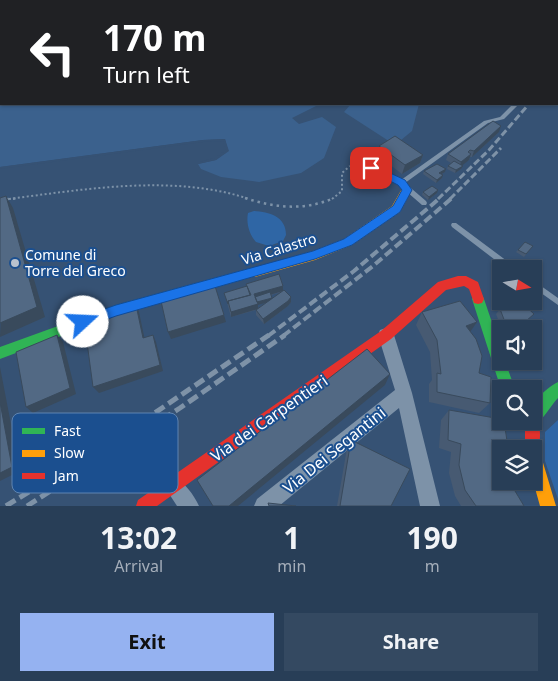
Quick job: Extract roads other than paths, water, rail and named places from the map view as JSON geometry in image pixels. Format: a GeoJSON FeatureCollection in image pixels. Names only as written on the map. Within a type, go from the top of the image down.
{"type":"FeatureCollection","features":[{"type":"Feature","properties":{"kind":"street","name":"Via Calastro"},"geometry":{"type":"LineString","coordinates":[[0,353],[116,310],[315,255],[348,242],[396,209],[404,186]]}},
{"type":"Feature","properties":{"kind":"street","name":"Via dei Carpentieri"},"geometry":{"type":"LineString","coordinates":[[178,482],[386,335],[442,286],[458,281],[466,281],[474,286],[504,380]]}},
{"type":"Feature","properties":{"kind":"street"},"geometry":{"type":"LineString","coordinates":[[386,335],[404,393],[430,506]]}},
{"type":"Feature","properties":{"kind":"street"},"geometry":{"type":"LineString","coordinates":[[542,406],[558,390]]}},
{"type":"Feature","properties":{"kind":"street","name":"Via Dei Segantini"},"geometry":{"type":"LineString","coordinates":[[264,506],[404,393]]}},
{"type":"Feature","properties":{"kind":"street"},"geometry":{"type":"LineString","coordinates":[[542,485],[548,506]]}},
{"type":"Feature","properties":{"kind":"street"},"geometry":{"type":"LineString","coordinates":[[178,492],[189,506]]}},
{"type":"Feature","properties":{"kind":"street","name":"Via dei Carpentieri"},"geometry":{"type":"LineString","coordinates":[[144,506],[163,493]]}},
{"type":"Feature","properties":{"kind":"lane","name":"Via Calastro"},"geometry":{"type":"LineString","coordinates":[[404,186],[486,122],[502,118],[515,105]]}},
{"type":"Feature","properties":{"kind":"lane"},"geometry":{"type":"LineString","coordinates":[[356,160],[404,186],[424,203]]}},
{"type":"Feature","properties":{"kind":"lane"},"geometry":{"type":"LineString","coordinates":[[454,224],[501,260]]}},
{"type":"Feature","properties":{"kind":"lane"},"geometry":{"type":"LineString","coordinates":[[542,290],[558,302]]}},
{"type":"Feature","properties":{"kind":"railway"},"geometry":{"type":"LineString","coordinates":[[438,199],[489,150],[528,105]]}},
{"type":"Feature","properties":{"kind":"railway"},"geometry":{"type":"LineString","coordinates":[[450,199],[501,148]]}},
{"type":"Feature","properties":{"kind":"railway"},"geometry":{"type":"LineString","coordinates":[[268,336],[354,271],[440,198]]}},
{"type":"Feature","properties":{"kind":"railway"},"geometry":{"type":"LineString","coordinates":[[283,336],[373,266],[452,198]]}},
{"type":"Feature","properties":{"kind":"railway"},"geometry":{"type":"LineString","coordinates":[[155,413],[269,335]]}},
{"type":"Feature","properties":{"kind":"railway"},"geometry":{"type":"LineString","coordinates":[[172,413],[285,335]]}},
{"type":"Feature","properties":{"kind":"railway"},"geometry":{"type":"LineString","coordinates":[[6,506],[27,493]]}},
{"type":"Feature","properties":{"kind":"railway"},"geometry":{"type":"LineString","coordinates":[[27,506],[47,493]]}},
{"type":"Feature","properties":{"kind":"place","name":"Comune di Torre del Greco"},"geometry":{"type":"Point","coordinates":[15,263]}}]}
